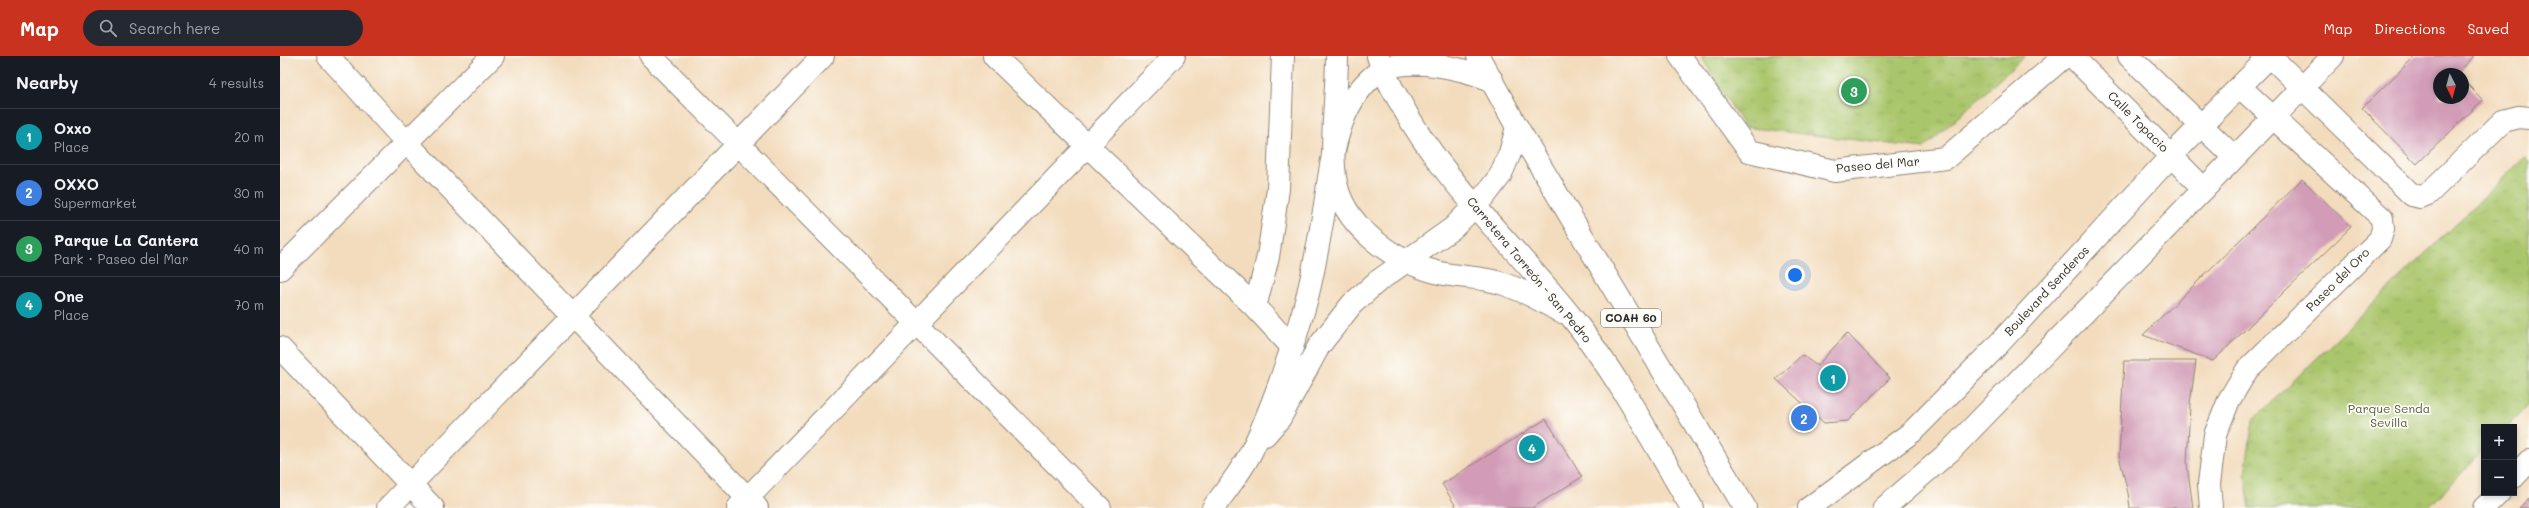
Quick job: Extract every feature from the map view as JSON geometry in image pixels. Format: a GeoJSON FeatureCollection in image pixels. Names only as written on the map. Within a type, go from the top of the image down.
{"type":"FeatureCollection","features":[{"type":"Feature","properties":{"kind":"street"},"geometry":{"type":"LineString","coordinates":[[328,56],[406,143],[572,316],[748,505],[916,323],[1174,56]]}},
{"type":"Feature","properties":{"kind":"street"},"geometry":{"type":"LineString","coordinates":[[280,269],[493,56]]}},
{"type":"Feature","properties":{"kind":"street"},"geometry":{"type":"LineString","coordinates":[[651,56],[1100,508]]}},
{"type":"Feature","properties":{"kind":"street"},"geometry":{"type":"LineString","coordinates":[[388,508],[823,56]]}},
{"type":"Feature","properties":{"kind":"street"},"geometry":{"type":"LineString","coordinates":[[994,56],[1255,307],[1292,347]]}},
{"type":"Feature","properties":{"kind":"street"},"geometry":{"type":"LineString","coordinates":[[1255,307],[1268,257],[1278,189],[1283,56]]}},
{"type":"Feature","properties":{"kind":"street"},"geometry":{"type":"LineString","coordinates":[[1337,56],[1335,178],[1343,200],[1354,219],[1369,236],[1406,261],[1436,272],[1478,277],[1503,284],[1538,298],[1572,318]]}},
{"type":"Feature","properties":{"kind":"street","name":"COAH 60"},"geometry":{"type":"LineString","coordinates":[[1478,56],[1517,127],[1745,508]]}},
{"type":"Feature","properties":{"kind":"street","name":"Paseo del Mar"},"geometry":{"type":"LineString","coordinates":[[1680,56],[1749,151],[1835,171],[1946,158],[2065,56]]}},
{"type":"Feature","properties":{"kind":"street","name":"Calle Topacio"},"geometry":{"type":"LineString","coordinates":[[2072,56],[2204,189]]}},
{"type":"Feature","properties":{"kind":"street"},"geometry":{"type":"LineString","coordinates":[[2129,56],[2234,157]]}},
{"type":"Feature","properties":{"kind":"street"},"geometry":{"type":"LineString","coordinates":[[2270,56],[2412,196],[2420,197],[2428,194],[2503,121],[2519,117],[2529,118]]}},
{"type":"Feature","properties":{"kind":"street","name":"Boulevard Senderos"},"geometry":{"type":"LineString","coordinates":[[1808,508],[1912,432],[1994,349],[2171,156],[2270,56]]}},
{"type":"Feature","properties":{"kind":"street"},"geometry":{"type":"LineString","coordinates":[[1884,508],[1950,451],[2333,56]]}},
{"type":"Feature","properties":{"kind":"street"},"geometry":{"type":"LineString","coordinates":[[1251,451],[1292,347],[1316,255],[1335,144],[1349,107],[1380,63],[1437,62],[1492,80]]}},
{"type":"Feature","properties":{"kind":"street","name":"Carretera Torreón - San Pedro"},"geometry":{"type":"LineString","coordinates":[[1380,63],[1418,134],[1446,173],[1572,318],[1621,388],[1692,508]]}},
{"type":"Feature","properties":{"kind":"street","name":"Paseo del Oro"},"geometry":{"type":"LineString","coordinates":[[2212,508],[2209,484],[2215,435],[2229,400],[2247,370],[2380,239],[2383,229],[2382,218],[2240,87]]}},
{"type":"Feature","properties":{"kind":"street"},"geometry":{"type":"LineString","coordinates":[[1213,508],[1251,451],[1280,418],[1319,346],[1333,326],[1352,304],[1406,261],[1453,228],[1476,206],[1500,176],[1510,153],[1517,127]]}},
{"type":"Feature","properties":{"kind":"street"},"geometry":{"type":"LineString","coordinates":[[280,348],[433,508]]}},
{"type":"Feature","properties":{"kind":"street"},"geometry":{"type":"LineString","coordinates":[[2517,474],[2529,461]]}},
{"type":"Feature","properties":{"kind":"street"},"geometry":{"type":"LineString","coordinates":[[2484,508],[2496,496]]}},
{"type":"Feature","properties":{"kind":"green space"},"geometry":{"type":"Polygon","coordinates":[[[1701,56],[2025,56],[1924,148],[1744,127],[1701,56]]]}},
{"type":"Feature","properties":{"kind":"green space","name":"Parque Senda Sevilla"},"geometry":{"type":"Polygon","coordinates":[[[2525,157],[2529,161],[2529,404],[2510,424],[2481,424],[2481,453],[2428,508],[2250,508],[2245,475],[2253,420],[2525,157]]]}},
{"type":"Feature","properties":{"kind":"building"},"geometry":{"type":"Polygon","coordinates":[[[2415,56],[2474,56],[2463,68],[2433,68],[2433,104],[2469,104],[2469,86],[2483,100],[2417,164],[2362,108],[2415,56]]]}},
{"type":"Feature","properties":{"kind":"building"},"geometry":{"type":"Polygon","coordinates":[[[2302,179],[2351,227],[2213,361],[2143,335],[2302,179]]]}},
{"type":"Feature","properties":{"kind":"building"},"geometry":{"type":"Polygon","coordinates":[[[1847,333],[1890,378],[1848,421],[1824,423],[1776,379],[1802,355],[1817,366],[1847,333]]]}},
{"type":"Feature","properties":{"kind":"building"},"geometry":{"type":"Polygon","coordinates":[[[2124,361],[2196,361],[2190,404],[2187,464],[2193,508],[2130,508],[2119,456],[2124,361]]]}},
{"type":"Feature","properties":{"kind":"building"},"geometry":{"type":"Polygon","coordinates":[[[1546,419],[1582,477],[1532,508],[1457,508],[1442,484],[1546,419]]]}},
{"type":"Feature","properties":{"kind":"building"},"geometry":{"type":"Polygon","coordinates":[[[2529,498],[2529,508],[2519,508],[2529,498]]]}},
{"type":"Feature","properties":{"kind":"place","name":"Parque La Cantera"},"geometry":{"type":"Point","coordinates":[1854,91]}},
{"type":"Feature","properties":{"kind":"place","name":"Oxxo"},"geometry":{"type":"Point","coordinates":[1833,378]}},
{"type":"Feature","properties":{"kind":"place","name":"OXXO"},"geometry":{"type":"Point","coordinates":[1804,418]}},
{"type":"Feature","properties":{"kind":"place","name":"One"},"geometry":{"type":"Point","coordinates":[1532,448]}}]}
